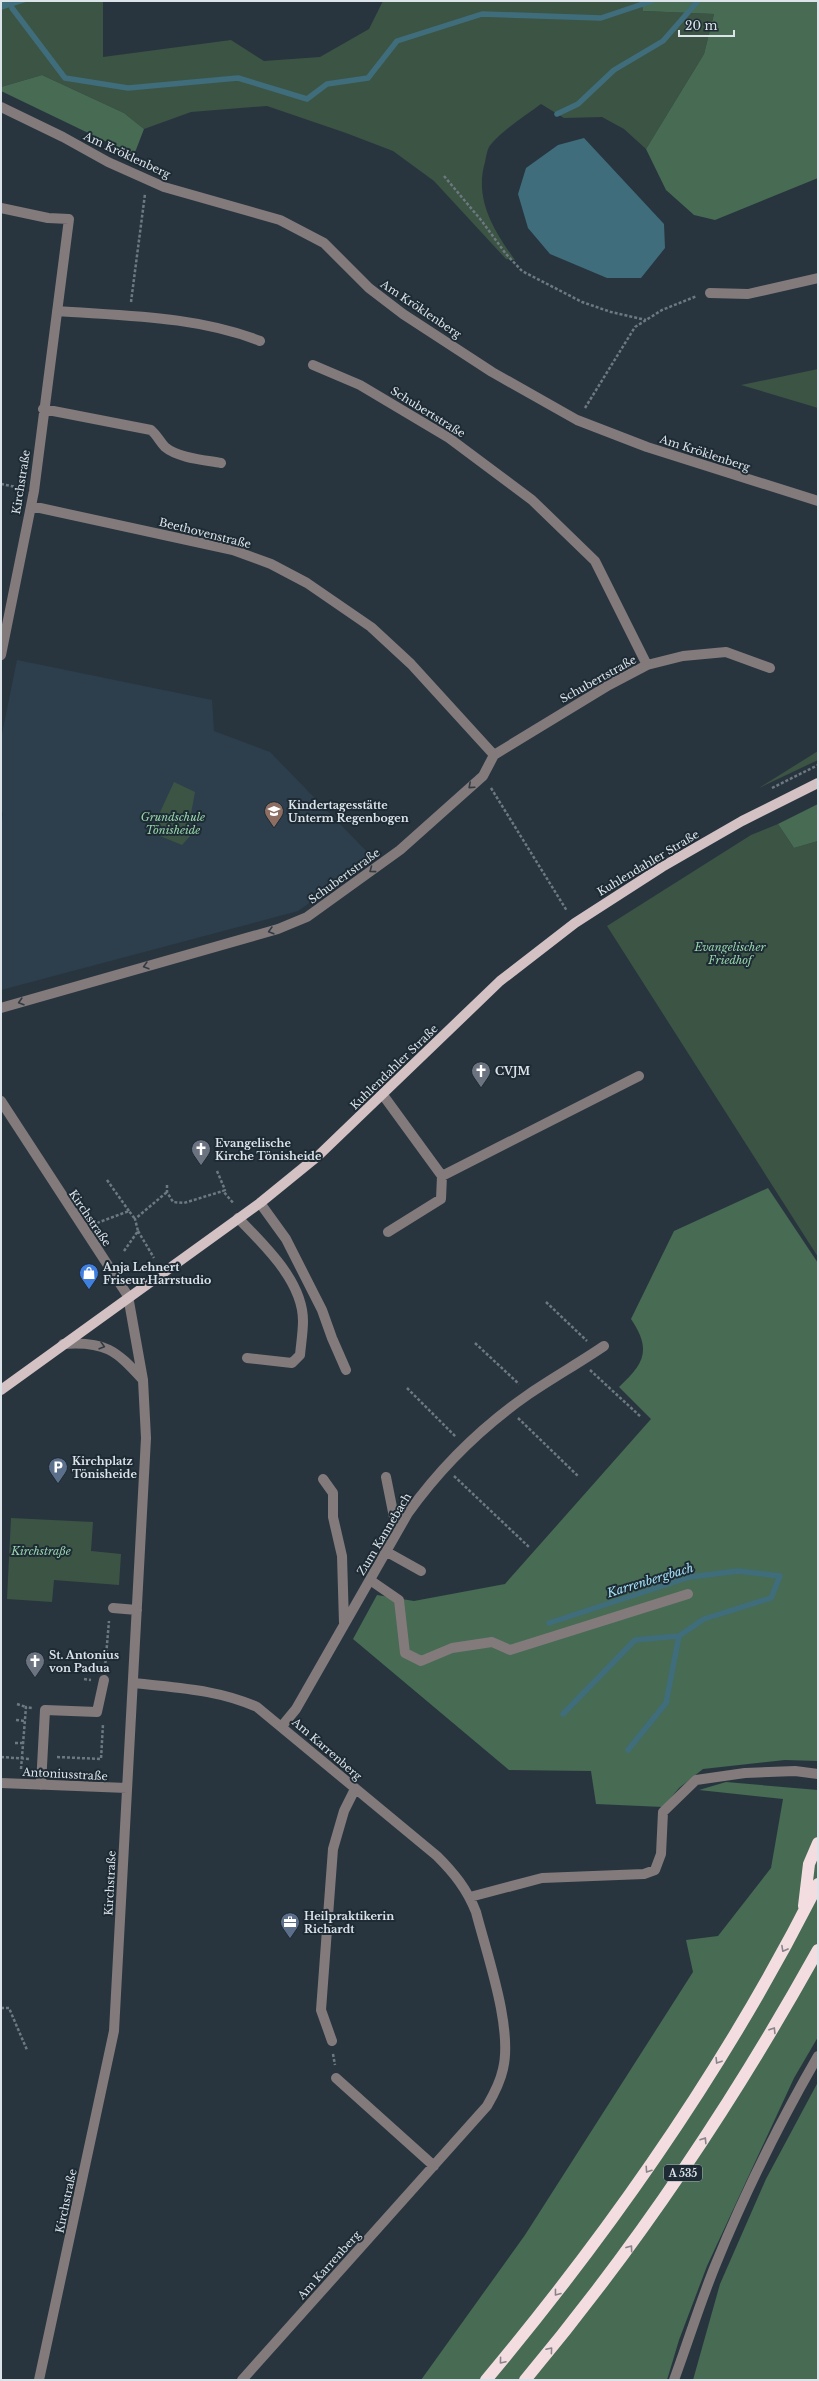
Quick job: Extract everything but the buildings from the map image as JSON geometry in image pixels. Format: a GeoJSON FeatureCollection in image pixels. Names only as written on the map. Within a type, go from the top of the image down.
{"type":"FeatureCollection","features":[{"type":"Feature","properties":{"kind":"highway"},"geometry":{"type":"LineString","coordinates":[[802,1915],[809,1864],[818,1843]]}},
{"type":"Feature","properties":{"kind":"highway","name":"A 535"},"geometry":{"type":"LineString","coordinates":[[486,2380],[536,2320],[641,2180],[750,2010],[818,1884]]}},
{"type":"Feature","properties":{"kind":"highway","name":"A 535"},"geometry":{"type":"LineString","coordinates":[[525,2380],[623,2258],[671,2191],[778,2022],[818,1950]]}},
{"type":"Feature","properties":{"kind":"main road","name":"Kuhlendahler Straße"},"geometry":{"type":"LineString","coordinates":[[1,1390],[128,1296],[260,1203],[319,1155],[500,981],[575,923],[662,867],[742,821],[818,783]]}},
{"type":"Feature","properties":{"kind":"street","name":"Am Kröklenberg"},"geometry":{"type":"LineString","coordinates":[[1,107],[63,137],[108,162],[164,187],[280,220],[324,243],[369,288],[403,314],[492,372],[577,420],[647,447],[818,502]]}},
{"type":"Feature","properties":{"kind":"street","name":"Kirchstraße"},"geometry":{"type":"LineString","coordinates":[[1,208],[48,218],[69,220],[43,409],[34,491],[1,655]]}},
{"type":"Feature","properties":{"kind":"street"},"geometry":{"type":"LineString","coordinates":[[710,293],[748,294],[818,278]]}},
{"type":"Feature","properties":{"kind":"street"},"geometry":{"type":"LineString","coordinates":[[57,311],[129,316],[194,323],[236,332],[260,341]]}},
{"type":"Feature","properties":{"kind":"street","name":"Schubertstraße"},"geometry":{"type":"LineString","coordinates":[[313,365],[360,385],[449,438],[532,500],[595,561],[647,665]]}},
{"type":"Feature","properties":{"kind":"street"},"geometry":{"type":"LineString","coordinates":[[43,409],[151,430],[159,437],[165,447],[176,453],[221,463]]}},
{"type":"Feature","properties":{"kind":"street","name":"Beethovenstraße"},"geometry":{"type":"LineString","coordinates":[[31,506],[233,550],[271,564],[307,583],[371,627],[411,664],[494,755]]}},
{"type":"Feature","properties":{"kind":"street","name":"Schubertstraße"},"geometry":{"type":"LineString","coordinates":[[1,1008],[278,929],[307,917],[400,850],[483,776],[494,755],[609,685],[647,665],[683,656],[726,652],[770,668]]}},
{"type":"Feature","properties":{"kind":"street"},"geometry":{"type":"LineString","coordinates":[[442,1176],[639,1076]]}},
{"type":"Feature","properties":{"kind":"street"},"geometry":{"type":"LineString","coordinates":[[383,1095],[442,1176],[441,1199],[388,1232]]}},
{"type":"Feature","properties":{"kind":"street","name":"Kirchstraße"},"geometry":{"type":"LineString","coordinates":[[1,1101],[128,1296],[143,1380],[146,1438],[134,1683],[114,2031],[39,2380]]}},
{"type":"Feature","properties":{"kind":"street"},"geometry":{"type":"LineString","coordinates":[[260,1203],[286,1239],[322,1310],[346,1370]]}},
{"type":"Feature","properties":{"kind":"street"},"geometry":{"type":"LineString","coordinates":[[240,1217],[274,1254],[282,1266],[300,1305],[303,1320],[300,1355],[292,1363],[247,1358]]}},
{"type":"Feature","properties":{"kind":"street"},"geometry":{"type":"LineString","coordinates":[[63,1344],[79,1343],[110,1349],[125,1360],[143,1380]]}},
{"type":"Feature","properties":{"kind":"street","name":"Zum Kannebach"},"geometry":{"type":"LineString","coordinates":[[282,1726],[296,1709],[344,1623],[398,1532],[427,1487],[487,1426],[529,1394],[601,1348]]}},
{"type":"Feature","properties":{"kind":"street"},"geometry":{"type":"LineString","coordinates":[[386,1477],[398,1532]]}},
{"type":"Feature","properties":{"kind":"street"},"geometry":{"type":"LineString","coordinates":[[323,1479],[333,1493],[333,1517],[342,1556],[344,1623]]}},
{"type":"Feature","properties":{"kind":"street"},"geometry":{"type":"LineString","coordinates":[[387,1552],[421,1571]]}},
{"type":"Feature","properties":{"kind":"street"},"geometry":{"type":"LineString","coordinates":[[370,1580],[399,1600],[405,1653],[421,1661],[452,1648],[492,1642],[510,1650],[688,1594]]}},
{"type":"Feature","properties":{"kind":"street"},"geometry":{"type":"LineString","coordinates":[[113,1608],[137,1610]]}},
{"type":"Feature","properties":{"kind":"street"},"geometry":{"type":"LineString","coordinates":[[41,1784],[45,1710],[97,1712],[104,1680]]}},
{"type":"Feature","properties":{"kind":"street","name":"Am Karrenberg"},"geometry":{"type":"LineString","coordinates":[[134,1683],[204,1690],[229,1696],[257,1708],[282,1726],[437,1856],[456,1875],[470,1897],[476,1912],[504,2023],[506,2049],[503,2069],[496,2090],[487,2106],[242,2380]]}},
{"type":"Feature","properties":{"kind":"street"},"geometry":{"type":"LineString","coordinates":[[470,1897],[542,1878],[644,1874],[655,1870],[661,1854],[663,1812],[696,1780],[744,1773],[795,1771],[818,1774]]}},
{"type":"Feature","properties":{"kind":"street","name":"Antoniusstraße"},"geometry":{"type":"LineString","coordinates":[[1,1783],[127,1788]]}},
{"type":"Feature","properties":{"kind":"street"},"geometry":{"type":"LineString","coordinates":[[332,2041],[321,2010],[333,1849],[344,1811],[355,1788]]}},
{"type":"Feature","properties":{"kind":"street"},"geometry":{"type":"LineString","coordinates":[[674,2380],[715,2266],[762,2166],[818,2056]]}},
{"type":"Feature","properties":{"kind":"street"},"geometry":{"type":"LineString","coordinates":[[336,2078],[434,2166]]}},
{"type":"Feature","properties":{"kind":"path"},"geometry":{"type":"LineString","coordinates":[[444,176],[481,220],[506,254],[522,271],[582,302],[611,312],[646,320]]}},
{"type":"Feature","properties":{"kind":"path"},"geometry":{"type":"LineString","coordinates":[[129,316],[145,207],[146,178]]}},
{"type":"Feature","properties":{"kind":"path"},"geometry":{"type":"LineString","coordinates":[[591,397],[635,327],[662,310],[710,293]]}},
{"type":"Feature","properties":{"kind":"path"},"geometry":{"type":"LineString","coordinates":[[1,484],[34,491]]}},
{"type":"Feature","properties":{"kind":"path"},"geometry":{"type":"LineString","coordinates":[[483,776],[575,923]]}},
{"type":"Feature","properties":{"kind":"path"},"geometry":{"type":"LineString","coordinates":[[217,1171],[225,1190],[223,1191],[240,1217]]}},
{"type":"Feature","properties":{"kind":"path"},"geometry":{"type":"LineString","coordinates":[[107,1180],[129,1212],[135,1218],[138,1231],[154,1258]]}},
{"type":"Feature","properties":{"kind":"path"},"geometry":{"type":"LineString","coordinates":[[166,1185],[167,1192],[173,1202],[184,1203],[223,1191]]}},
{"type":"Feature","properties":{"kind":"path"},"geometry":{"type":"LineString","coordinates":[[135,1218],[167,1192]]}},
{"type":"Feature","properties":{"kind":"path"},"geometry":{"type":"LineString","coordinates":[[98,1223],[129,1212]]}},
{"type":"Feature","properties":{"kind":"path"},"geometry":{"type":"LineString","coordinates":[[124,1251],[138,1231]]}},
{"type":"Feature","properties":{"kind":"path"},"geometry":{"type":"LineString","coordinates":[[546,1302],[601,1348]]}},
{"type":"Feature","properties":{"kind":"path"},"geometry":{"type":"LineString","coordinates":[[475,1343],[529,1394]]}},
{"type":"Feature","properties":{"kind":"path"},"geometry":{"type":"LineString","coordinates":[[580,1360],[641,1417]]}},
{"type":"Feature","properties":{"kind":"path"},"geometry":{"type":"LineString","coordinates":[[408,1388],[467,1447]]}},
{"type":"Feature","properties":{"kind":"path"},"geometry":{"type":"LineString","coordinates":[[509,1409],[579,1477]]}},
{"type":"Feature","properties":{"kind":"path"},"geometry":{"type":"LineString","coordinates":[[445,1468],[529,1547]]}},
{"type":"Feature","properties":{"kind":"path"},"geometry":{"type":"LineString","coordinates":[[104,1680],[109,1618]]}},
{"type":"Feature","properties":{"kind":"path"},"geometry":{"type":"LineString","coordinates":[[17,1704],[26,1707]]}},
{"type":"Feature","properties":{"kind":"path"},"geometry":{"type":"LineString","coordinates":[[1,1757],[101,1759],[103,1718],[97,1712]]}},
{"type":"Feature","properties":{"kind":"path"},"geometry":{"type":"LineString","coordinates":[[16,1720],[25,1721]]}},
{"type":"Feature","properties":{"kind":"path"},"geometry":{"type":"LineString","coordinates":[[15,1743],[23,1743]]}},
{"type":"Feature","properties":{"kind":"path"},"geometry":{"type":"LineString","coordinates":[[1,2008],[9,2008],[27,2050]]}},
{"type":"Feature","properties":{"kind":"path"},"geometry":{"type":"LineString","coordinates":[[332,2041],[336,2078]]}},
{"type":"Feature","properties":{"kind":"shaded area"},"geometry":{"type":"Polygon","coordinates":[[[1,1],[29,1],[1,10],[1,1]]]}},
{"type":"Feature","properties":{"kind":"shaded area"},"geometry":{"type":"Polygon","coordinates":[[[584,138],[664,224],[665,248],[641,278],[607,278],[550,254],[528,228],[518,194],[526,168],[558,145],[584,138]]]}},
{"type":"Feature","properties":{"kind":"shaded area"},"geometry":{"type":"Polygon","coordinates":[[[17,660],[212,700],[214,731],[270,752],[373,858],[298,911],[1,990],[1,830],[3,813],[1,812],[1,739],[17,660]]]}},
{"type":"Feature","properties":{"kind":"green space"},"geometry":{"type":"Polygon","coordinates":[[[1,1],[103,1],[103,57],[231,40],[264,61],[320,57],[369,29],[383,1],[641,1],[643,11],[714,14],[704,54],[646,149],[624,129],[602,117],[564,118],[541,104],[506,130],[493,142],[488,150],[482,176],[484,202],[493,226],[515,260],[506,259],[434,181],[393,151],[267,106],[191,112],[144,129],[124,113],[42,75],[1,87],[1,1]]]}},
{"type":"Feature","properties":{"kind":"green space"},"geometry":{"type":"Polygon","coordinates":[[[641,1],[818,1],[818,178],[715,220],[694,215],[666,190],[646,149],[704,54],[714,14],[643,11],[641,1]]]}},
{"type":"Feature","properties":{"kind":"green space"},"geometry":{"type":"Polygon","coordinates":[[[42,75],[124,113],[144,129],[134,155],[1,91],[1,87],[42,75]]]}},
{"type":"Feature","properties":{"kind":"green space"},"geometry":{"type":"Polygon","coordinates":[[[818,369],[818,408],[741,385],[818,369]]]}},
{"type":"Feature","properties":{"kind":"green space"},"geometry":{"type":"Polygon","coordinates":[[[818,751],[818,760],[759,788],[818,751]]]}},
{"type":"Feature","properties":{"kind":"green space","name":"Grundschule Tönisheide"},"geometry":{"type":"Polygon","coordinates":[[[174,782],[195,792],[190,819],[191,835],[182,845],[160,836],[155,823],[174,782]]]}},
{"type":"Feature","properties":{"kind":"green space"},"geometry":{"type":"Polygon","coordinates":[[[818,804],[818,841],[794,848],[778,824],[818,804]]]}},
{"type":"Feature","properties":{"kind":"green space","name":"Evangelischer Friedhof"},"geometry":{"type":"Polygon","coordinates":[[[778,824],[794,848],[818,841],[818,1257],[607,926],[751,835],[778,824]]]}},
{"type":"Feature","properties":{"kind":"green space"},"geometry":{"type":"Polygon","coordinates":[[[768,1188],[818,1263],[818,1761],[785,1760],[703,1769],[679,1788],[663,1807],[596,1804],[591,1771],[509,1770],[353,1639],[377,1595],[414,1601],[505,1584],[651,1419],[619,1387],[634,1371],[642,1356],[642,1339],[631,1319],[674,1231],[768,1188]]]}},
{"type":"Feature","properties":{"kind":"green space","name":"Kirchstraße"},"geometry":{"type":"Polygon","coordinates":[[[11,1518],[93,1522],[91,1551],[121,1554],[119,1585],[54,1580],[52,1602],[7,1599],[11,1518]]]}},
{"type":"Feature","properties":{"kind":"green space"},"geometry":{"type":"Polygon","coordinates":[[[726,1782],[818,1790],[818,2037],[794,2078],[707,2266],[679,2340],[667,2380],[421,2380],[525,2235],[693,1972],[686,1940],[718,1936],[771,1868],[783,1799],[699,1790],[726,1782]]]}},
{"type":"Feature","properties":{"kind":"green space"},"geometry":{"type":"Polygon","coordinates":[[[818,2082],[818,2380],[693,2380],[720,2284],[766,2179],[818,2082]]]}},
{"type":"Feature","properties":{"kind":"waterway"},"geometry":{"type":"LineString","coordinates":[[12,8],[65,78],[128,88],[238,78],[307,99],[327,84],[368,78],[397,41],[482,14],[601,18],[652,1]]}},
{"type":"Feature","properties":{"kind":"waterway"},"geometry":{"type":"LineString","coordinates":[[557,114],[578,104],[614,70],[663,41],[698,1]]}},
{"type":"Feature","properties":{"kind":"waterway","name":"Karrenbergbach"},"geometry":{"type":"LineString","coordinates":[[549,1623],[690,1577],[738,1571],[780,1576],[771,1598],[704,1619],[679,1636],[666,1703],[628,1750]]}},
{"type":"Feature","properties":{"kind":"waterway","name":"Karrenbergbach"},"geometry":{"type":"LineString","coordinates":[[563,1714],[635,1640],[679,1636]]}},
{"type":"Feature","properties":{"kind":"place","name":"Kindertagesstätte Unterm Regenbogen"},"geometry":{"type":"Point","coordinates":[274,828]}},
{"type":"Feature","properties":{"kind":"place","name":"CVJM"},"geometry":{"type":"Point","coordinates":[481,1088]}},
{"type":"Feature","properties":{"kind":"place","name":"Evangelische Kirche Tönisheide"},"geometry":{"type":"Point","coordinates":[201,1166]}},
{"type":"Feature","properties":{"kind":"place","name":"Anja Lehnert Friseur Harrstudio"},"geometry":{"type":"Point","coordinates":[89,1290]}},
{"type":"Feature","properties":{"kind":"place","name":"Kirchplatz Tönisheide"},"geometry":{"type":"Point","coordinates":[58,1484]}},
{"type":"Feature","properties":{"kind":"place","name":"St. Antonius von Padua"},"geometry":{"type":"Point","coordinates":[35,1678]}},
{"type":"Feature","properties":{"kind":"place","name":"Heilpraktikerin Richardt"},"geometry":{"type":"Point","coordinates":[290,1939]}}]}
